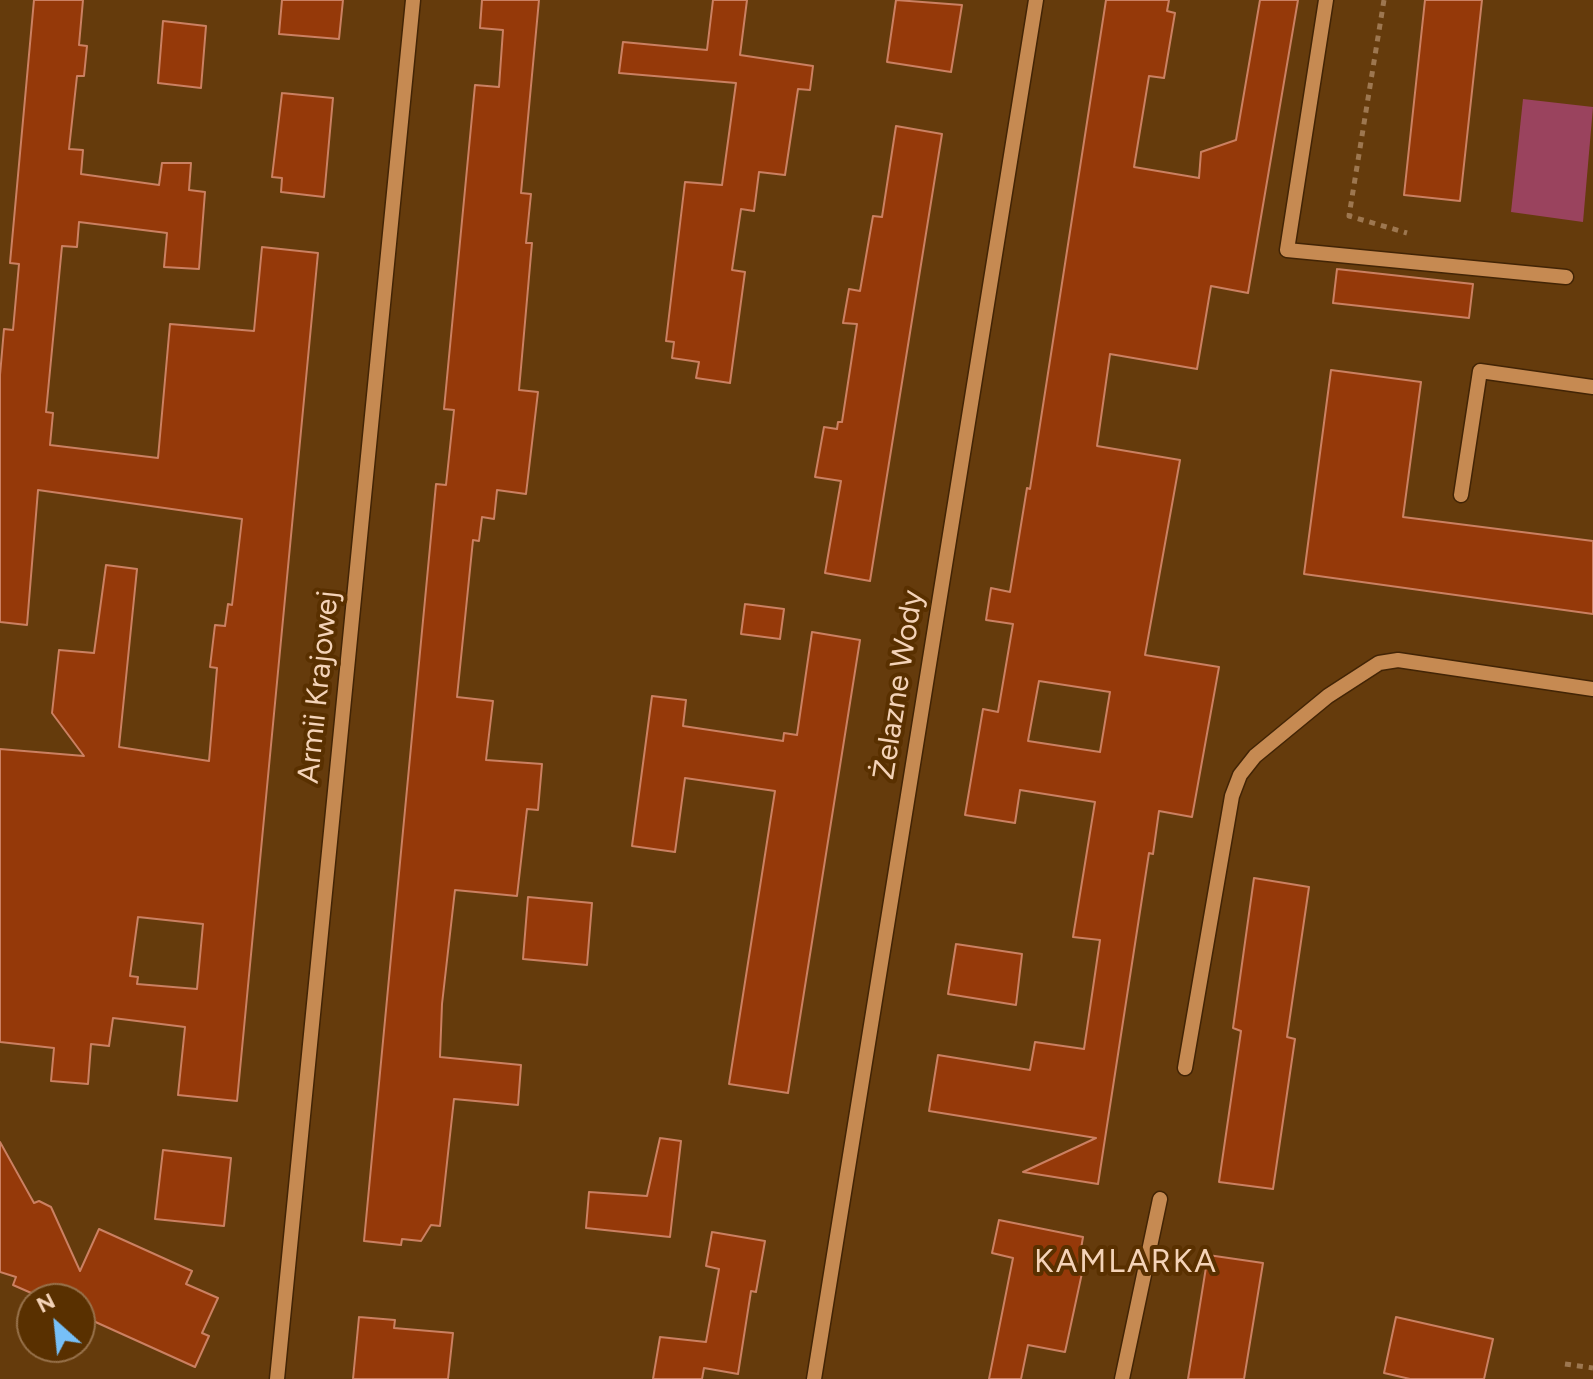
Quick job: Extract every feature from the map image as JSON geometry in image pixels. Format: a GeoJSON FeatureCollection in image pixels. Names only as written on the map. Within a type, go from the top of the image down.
{"type":"FeatureCollection","features":[{"type":"Feature","properties":{"kind":"street","name":"Armii Krajowej"},"geometry":{"type":"LineString","coordinates":[[277,1379],[413,0]]}},
{"type":"Feature","properties":{"kind":"street","name":"Żelazne Wody"},"geometry":{"type":"LineString","coordinates":[[814,1379],[1036,0]]}},
{"type":"Feature","properties":{"kind":"street"},"geometry":{"type":"LineString","coordinates":[[1326,0],[1287,250],[1566,277]]}},
{"type":"Feature","properties":{"kind":"street"},"geometry":{"type":"LineString","coordinates":[[1461,495],[1480,371],[1593,387]]}},
{"type":"Feature","properties":{"kind":"street"},"geometry":{"type":"LineString","coordinates":[[1185,1068],[1232,796],[1240,775],[1255,756],[1328,696],[1379,663],[1398,660],[1593,689]]}},
{"type":"Feature","properties":{"kind":"street"},"geometry":{"type":"LineString","coordinates":[[1122,1379],[1160,1199]]}},
{"type":"Feature","properties":{"kind":"path"},"geometry":{"type":"LineString","coordinates":[[1349,216],[1384,0]]}},
{"type":"Feature","properties":{"kind":"path"},"geometry":{"type":"LineString","coordinates":[[1565,1364],[1593,1368]]}},
{"type":"Feature","properties":{"kind":"shaded area"},"geometry":{"type":"Polygon","coordinates":[[[1523,99],[1593,107],[1583,222],[1511,212],[1523,99]]]}},
{"type":"Feature","properties":{"kind":"building"},"geometry":{"type":"Polygon","coordinates":[[[34,0],[83,0],[79,45],[87,46],[84,76],[77,76],[69,149],[83,150],[81,174],[159,185],[162,163],[191,163],[189,190],[205,192],[199,269],[164,267],[167,233],[79,222],[77,247],[62,246],[46,412],[53,413],[50,445],[158,458],[170,324],[254,331],[262,247],[318,253],[237,1101],[178,1095],[185,1027],[113,1018],[109,1046],[91,1044],[88,1084],[51,1081],[54,1048],[0,1042],[0,749],[84,756],[52,713],[59,650],[94,653],[106,565],[137,569],[119,747],[209,761],[217,668],[210,667],[215,625],[225,626],[228,604],[232,605],[242,519],[38,490],[27,625],[0,622],[0,375],[4,329],[13,330],[19,264],[10,263],[34,0]],[[138,917],[130,976],[138,977],[137,984],[197,989],[203,924],[138,917]]]}},
{"type":"Feature","properties":{"kind":"building"},"geometry":{"type":"Polygon","coordinates":[[[282,0],[343,0],[339,39],[279,34],[282,0]]]}},
{"type":"Feature","properties":{"kind":"building"},"geometry":{"type":"Polygon","coordinates":[[[482,0],[539,0],[521,193],[531,194],[526,243],[532,243],[519,390],[538,392],[526,494],[497,490],[494,519],[482,517],[479,541],[473,540],[457,697],[493,701],[486,760],[542,764],[538,810],[527,809],[517,896],[455,890],[442,1004],[440,1057],[521,1065],[518,1105],[454,1099],[440,1226],[431,1225],[421,1241],[402,1239],[401,1245],[364,1241],[436,484],[446,485],[454,410],[444,409],[475,85],[499,87],[503,30],[480,28],[482,0]]]}},
{"type":"Feature","properties":{"kind":"building"},"geometry":{"type":"Polygon","coordinates":[[[713,0],[747,0],[740,55],[813,66],[810,90],[798,89],[785,175],[759,172],[754,211],[741,209],[732,270],[745,272],[730,383],[696,378],[699,362],[672,358],[674,342],[666,341],[685,182],[722,185],[736,83],[619,73],[623,42],[707,50],[713,0]]]}},
{"type":"Feature","properties":{"kind":"building"},"geometry":{"type":"Polygon","coordinates":[[[896,0],[962,5],[951,72],[887,62],[896,0]]]}},
{"type":"Feature","properties":{"kind":"building"},"geometry":{"type":"Polygon","coordinates":[[[1106,0],[1169,0],[1167,11],[1175,13],[1164,78],[1149,76],[1134,167],[1199,178],[1201,152],[1236,140],[1260,0],[1298,0],[1248,293],[1211,286],[1197,369],[1110,354],[1097,446],[1180,460],[1145,655],[1219,667],[1192,817],[1159,811],[1153,854],[1149,853],[1098,1184],[1023,1172],[1096,1138],[929,1111],[938,1055],[1030,1070],[1035,1042],[1084,1049],[1100,940],[1073,937],[1095,802],[1020,790],[1015,823],[965,815],[983,709],[998,712],[1013,624],[986,620],[991,588],[1010,592],[1027,488],[1030,489],[1106,0]],[[1039,681],[1028,741],[1100,752],[1110,692],[1039,681]]]}},
{"type":"Feature","properties":{"kind":"building"},"geometry":{"type":"Polygon","coordinates":[[[1425,0],[1482,0],[1460,201],[1404,195],[1425,0]]]}},
{"type":"Feature","properties":{"kind":"building"},"geometry":{"type":"Polygon","coordinates":[[[163,21],[206,26],[201,88],[158,83],[163,21]]]}},
{"type":"Feature","properties":{"kind":"building"},"geometry":{"type":"Polygon","coordinates":[[[282,93],[333,98],[324,197],[281,192],[282,178],[272,177],[282,93]]]}},
{"type":"Feature","properties":{"kind":"building"},"geometry":{"type":"Polygon","coordinates":[[[896,126],[942,134],[870,581],[825,573],[841,481],[815,477],[824,427],[837,429],[838,422],[842,422],[857,324],[843,323],[849,289],[860,291],[873,216],[882,217],[896,126]]]}},
{"type":"Feature","properties":{"kind":"building"},"geometry":{"type":"Polygon","coordinates":[[[1337,269],[1473,284],[1469,318],[1333,303],[1337,269]]]}},
{"type":"Feature","properties":{"kind":"building"},"geometry":{"type":"Polygon","coordinates":[[[1331,370],[1421,382],[1403,517],[1593,541],[1593,614],[1304,574],[1331,370]]]}},
{"type":"Feature","properties":{"kind":"building"},"geometry":{"type":"Polygon","coordinates":[[[745,604],[784,609],[780,639],[741,634],[745,604]]]}},
{"type":"Feature","properties":{"kind":"building"},"geometry":{"type":"Polygon","coordinates":[[[812,632],[860,640],[788,1093],[729,1084],[775,791],[685,778],[675,852],[632,846],[652,696],[686,700],[683,726],[783,741],[784,733],[797,735],[812,632]]]}},
{"type":"Feature","properties":{"kind":"building"},"geometry":{"type":"Polygon","coordinates":[[[1254,878],[1309,887],[1287,1037],[1295,1039],[1273,1189],[1219,1182],[1241,1031],[1233,1028],[1254,878]]]}},
{"type":"Feature","properties":{"kind":"building"},"geometry":{"type":"Polygon","coordinates":[[[528,897],[592,903],[587,965],[523,959],[528,897]]]}},
{"type":"Feature","properties":{"kind":"building"},"geometry":{"type":"Polygon","coordinates":[[[956,944],[1022,954],[1016,1005],[948,994],[956,944]]]}},
{"type":"Feature","properties":{"kind":"building"},"geometry":{"type":"Polygon","coordinates":[[[660,1138],[681,1141],[670,1237],[586,1228],[589,1192],[647,1196],[660,1138]]]}},
{"type":"Feature","properties":{"kind":"building"},"geometry":{"type":"Polygon","coordinates":[[[0,1142],[34,1203],[39,1201],[51,1207],[80,1271],[99,1229],[192,1271],[186,1284],[218,1298],[202,1333],[209,1336],[195,1367],[96,1322],[96,1283],[16,1283],[16,1286],[13,1285],[16,1277],[0,1272],[0,1142]]]}},
{"type":"Feature","properties":{"kind":"building"},"geometry":{"type":"Polygon","coordinates":[[[163,1150],[231,1158],[224,1226],[155,1219],[163,1150]]]}},
{"type":"Feature","properties":{"kind":"building"},"geometry":{"type":"Polygon","coordinates":[[[999,1220],[1083,1237],[1077,1272],[1082,1273],[1065,1352],[1028,1345],[1021,1379],[989,1379],[1013,1258],[992,1253],[999,1220]]]}},
{"type":"Feature","properties":{"kind":"building"},"geometry":{"type":"Polygon","coordinates":[[[712,1232],[765,1241],[756,1292],[751,1291],[738,1374],[704,1368],[702,1379],[653,1379],[660,1337],[706,1342],[719,1269],[706,1266],[712,1232]]]}},
{"type":"Feature","properties":{"kind":"building"},"geometry":{"type":"Polygon","coordinates":[[[1208,1255],[1263,1263],[1244,1379],[1188,1379],[1208,1255]]]}},
{"type":"Feature","properties":{"kind":"building"},"geometry":{"type":"Polygon","coordinates":[[[359,1317],[395,1320],[394,1328],[453,1333],[448,1379],[353,1379],[359,1317]]]}},
{"type":"Feature","properties":{"kind":"building"},"geometry":{"type":"Polygon","coordinates":[[[1396,1317],[1493,1339],[1484,1379],[1410,1379],[1384,1373],[1396,1317]]]}},
{"type":"Feature","properties":{"kind":"district","name":"KAMLARKA"},"geometry":{"type":"Point","coordinates":[1126,1263]}}]}
